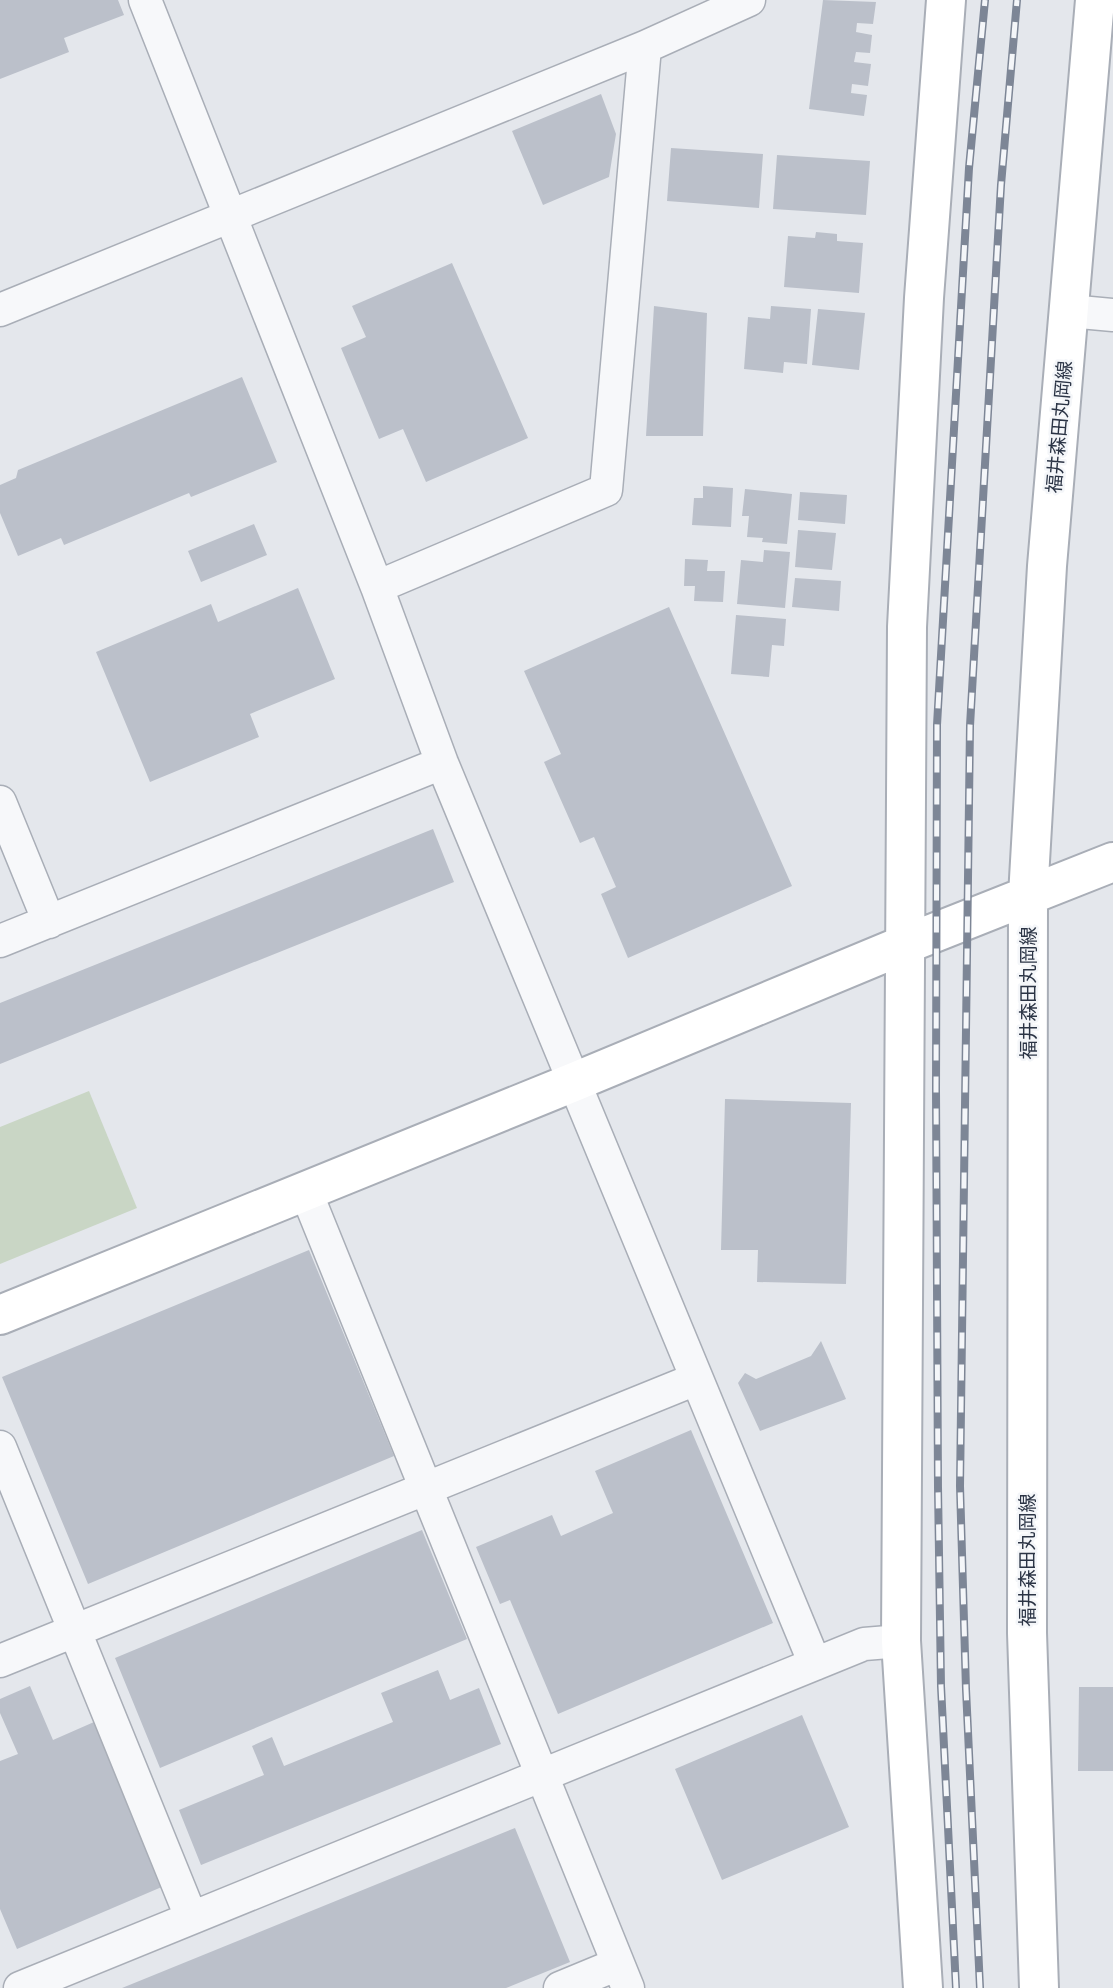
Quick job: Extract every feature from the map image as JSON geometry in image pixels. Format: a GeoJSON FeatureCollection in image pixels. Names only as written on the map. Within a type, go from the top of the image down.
{"type":"FeatureCollection","features":[{"type":"Feature","properties":{"kind":"main road"},"geometry":{"type":"LineString","coordinates":[[923,1988],[901,1641],[907,627],[924,298],[946,0]]}},
{"type":"Feature","properties":{"kind":"main road","name":"福井森田丸岡線"},"geometry":{"type":"LineString","coordinates":[[1039,1988],[1027,1633],[1028,896],[1047,566],[1095,0]]}},
{"type":"Feature","properties":{"kind":"main road"},"geometry":{"type":"LineString","coordinates":[[0,1315],[1113,862]]}},
{"type":"Feature","properties":{"kind":"street"},"geometry":{"type":"LineString","coordinates":[[145,0],[377,587],[443,763],[815,1664]]}},
{"type":"Feature","properties":{"kind":"street"},"geometry":{"type":"LineString","coordinates":[[0,310],[645,47],[749,0]]}},
{"type":"Feature","properties":{"kind":"street"},"geometry":{"type":"LineString","coordinates":[[377,587],[606,490],[645,47]]}},
{"type":"Feature","properties":{"kind":"street"},"geometry":{"type":"LineString","coordinates":[[1069,312],[1113,315]]}},
{"type":"Feature","properties":{"kind":"street"},"geometry":{"type":"LineString","coordinates":[[0,942],[443,763]]}},
{"type":"Feature","properties":{"kind":"street"},"geometry":{"type":"LineString","coordinates":[[0,802],[49,922]]}},
{"type":"Feature","properties":{"kind":"street"},"geometry":{"type":"LineString","coordinates":[[306,1192],[623,1976],[560,1988]]}},
{"type":"Feature","properties":{"kind":"street"},"geometry":{"type":"LineString","coordinates":[[0,1661],[696,1380]]}},
{"type":"Feature","properties":{"kind":"street"},"geometry":{"type":"LineString","coordinates":[[0,1447],[191,1917]]}},
{"type":"Feature","properties":{"kind":"street"},"geometry":{"type":"LineString","coordinates":[[20,1988],[864,1644],[901,1641]]}},
{"type":"Feature","properties":{"kind":"green space"},"geometry":{"type":"Polygon","coordinates":[[[89,1091],[137,1208],[0,1264],[0,1127],[89,1091]]]}},
{"type":"Feature","properties":{"kind":"building"},"geometry":{"type":"Polygon","coordinates":[[[0,0],[118,0],[124,15],[64,38],[69,52],[0,79],[0,0]]]}},
{"type":"Feature","properties":{"kind":"building"},"geometry":{"type":"Polygon","coordinates":[[[823,0],[876,2],[873,24],[857,23],[856,32],[872,35],[870,53],[856,52],[854,62],[871,64],[868,86],[852,84],[851,93],[867,95],[864,116],[809,109],[823,0]]]}},
{"type":"Feature","properties":{"kind":"building"},"geometry":{"type":"Polygon","coordinates":[[[601,94],[616,134],[609,177],[543,205],[512,131],[601,94]]]}},
{"type":"Feature","properties":{"kind":"building"},"geometry":{"type":"Polygon","coordinates":[[[671,148],[763,154],[759,208],[667,201],[671,148]]]}},
{"type":"Feature","properties":{"kind":"building"},"geometry":{"type":"Polygon","coordinates":[[[777,155],[870,161],[866,215],[773,209],[777,155]]]}},
{"type":"Feature","properties":{"kind":"building"},"geometry":{"type":"Polygon","coordinates":[[[816,232],[837,234],[837,241],[863,243],[859,293],[784,287],[788,236],[815,238],[816,232]]]}},
{"type":"Feature","properties":{"kind":"building"},"geometry":{"type":"Polygon","coordinates":[[[452,263],[528,438],[426,482],[403,429],[379,439],[341,348],[366,337],[352,306],[452,263]]]}},
{"type":"Feature","properties":{"kind":"building"},"geometry":{"type":"Polygon","coordinates":[[[654,306],[707,313],[703,436],[646,436],[654,306]]]}},
{"type":"Feature","properties":{"kind":"building"},"geometry":{"type":"Polygon","coordinates":[[[771,306],[811,309],[807,364],[784,362],[783,373],[744,369],[748,317],[770,319],[771,306]]]}},
{"type":"Feature","properties":{"kind":"building"},"geometry":{"type":"Polygon","coordinates":[[[818,309],[865,313],[859,370],[812,365],[818,309]]]}},
{"type":"Feature","properties":{"kind":"building"},"geometry":{"type":"Polygon","coordinates":[[[242,377],[277,462],[191,497],[189,493],[64,545],[61,538],[18,556],[0,513],[0,485],[16,478],[18,470],[242,377]]]}},
{"type":"Feature","properties":{"kind":"building"},"geometry":{"type":"Polygon","coordinates":[[[703,486],[733,488],[731,527],[692,525],[694,498],[703,498],[703,486]]]}},
{"type":"Feature","properties":{"kind":"building"},"geometry":{"type":"Polygon","coordinates":[[[745,489],[792,494],[787,544],[762,542],[763,538],[747,537],[749,516],[742,516],[745,489]]]}},
{"type":"Feature","properties":{"kind":"building"},"geometry":{"type":"Polygon","coordinates":[[[800,492],[847,495],[845,524],[798,520],[800,492]]]}},
{"type":"Feature","properties":{"kind":"building"},"geometry":{"type":"Polygon","coordinates":[[[254,524],[267,555],[201,582],[188,551],[254,524]]]}},
{"type":"Feature","properties":{"kind":"building"},"geometry":{"type":"Polygon","coordinates":[[[798,530],[836,533],[832,570],[795,567],[798,530]]]}},
{"type":"Feature","properties":{"kind":"building"},"geometry":{"type":"Polygon","coordinates":[[[764,550],[790,552],[785,608],[737,604],[741,560],[763,562],[764,550]]]}},
{"type":"Feature","properties":{"kind":"building"},"geometry":{"type":"Polygon","coordinates":[[[685,559],[708,560],[707,571],[725,571],[723,602],[694,601],[695,586],[684,586],[685,559]]]}},
{"type":"Feature","properties":{"kind":"building"},"geometry":{"type":"Polygon","coordinates":[[[795,578],[841,581],[839,611],[792,607],[795,578]]]}},
{"type":"Feature","properties":{"kind":"building"},"geometry":{"type":"Polygon","coordinates":[[[298,588],[335,679],[250,714],[259,737],[150,782],[96,652],[211,604],[218,622],[298,588]]]}},
{"type":"Feature","properties":{"kind":"building"},"geometry":{"type":"Polygon","coordinates":[[[669,607],[792,886],[628,958],[601,894],[616,887],[594,837],[580,843],[544,762],[561,754],[524,671],[669,607]]]}},
{"type":"Feature","properties":{"kind":"building"},"geometry":{"type":"Polygon","coordinates":[[[736,615],[786,619],[784,646],[772,645],[769,677],[731,674],[736,615]]]}},
{"type":"Feature","properties":{"kind":"building"},"geometry":{"type":"Polygon","coordinates":[[[433,829],[454,882],[0,1064],[0,1003],[433,829]]]}},
{"type":"Feature","properties":{"kind":"building"},"geometry":{"type":"Polygon","coordinates":[[[725,1099],[851,1103],[846,1284],[757,1282],[758,1250],[721,1250],[725,1099]]]}},
{"type":"Feature","properties":{"kind":"building"},"geometry":{"type":"Polygon","coordinates":[[[309,1250],[394,1456],[88,1584],[2,1377],[309,1250]]]}},
{"type":"Feature","properties":{"kind":"building"},"geometry":{"type":"Polygon","coordinates":[[[821,1341],[846,1399],[760,1431],[738,1383],[745,1373],[756,1379],[811,1356],[821,1341]]]}},
{"type":"Feature","properties":{"kind":"building"},"geometry":{"type":"Polygon","coordinates":[[[691,1430],[773,1623],[558,1714],[510,1600],[500,1604],[476,1547],[552,1515],[561,1536],[613,1513],[595,1471],[691,1430]]]}},
{"type":"Feature","properties":{"kind":"building"},"geometry":{"type":"Polygon","coordinates":[[[422,1530],[467,1639],[160,1768],[115,1658],[422,1530]]]}},
{"type":"Feature","properties":{"kind":"building"},"geometry":{"type":"Polygon","coordinates":[[[438,1670],[450,1700],[479,1688],[501,1744],[201,1865],[179,1810],[264,1775],[252,1746],[272,1737],[284,1766],[393,1722],[381,1693],[438,1670]]]}},
{"type":"Feature","properties":{"kind":"building"},"geometry":{"type":"Polygon","coordinates":[[[30,1686],[53,1740],[94,1722],[164,1886],[17,1949],[0,1909],[0,1761],[18,1754],[0,1713],[0,1699],[30,1686]]]}},
{"type":"Feature","properties":{"kind":"building"},"geometry":{"type":"Polygon","coordinates":[[[1079,1687],[1113,1687],[1113,1771],[1078,1771],[1079,1687]]]}},
{"type":"Feature","properties":{"kind":"building"},"geometry":{"type":"Polygon","coordinates":[[[802,1715],[849,1827],[722,1880],[675,1769],[802,1715]]]}},
{"type":"Feature","properties":{"kind":"building"},"geometry":{"type":"Polygon","coordinates":[[[515,1828],[570,1962],[506,1988],[122,1988],[515,1828]]]}},
{"type":"Feature","properties":{"kind":"railway"},"geometry":{"type":"LineString","coordinates":[[956,1988],[941,1686],[938,1487],[937,725],[969,168],[985,0]]}},
{"type":"Feature","properties":{"kind":"railway"},"geometry":{"type":"LineString","coordinates":[[980,1988],[960,1486],[970,726],[1001,185],[1017,0]]}}]}
